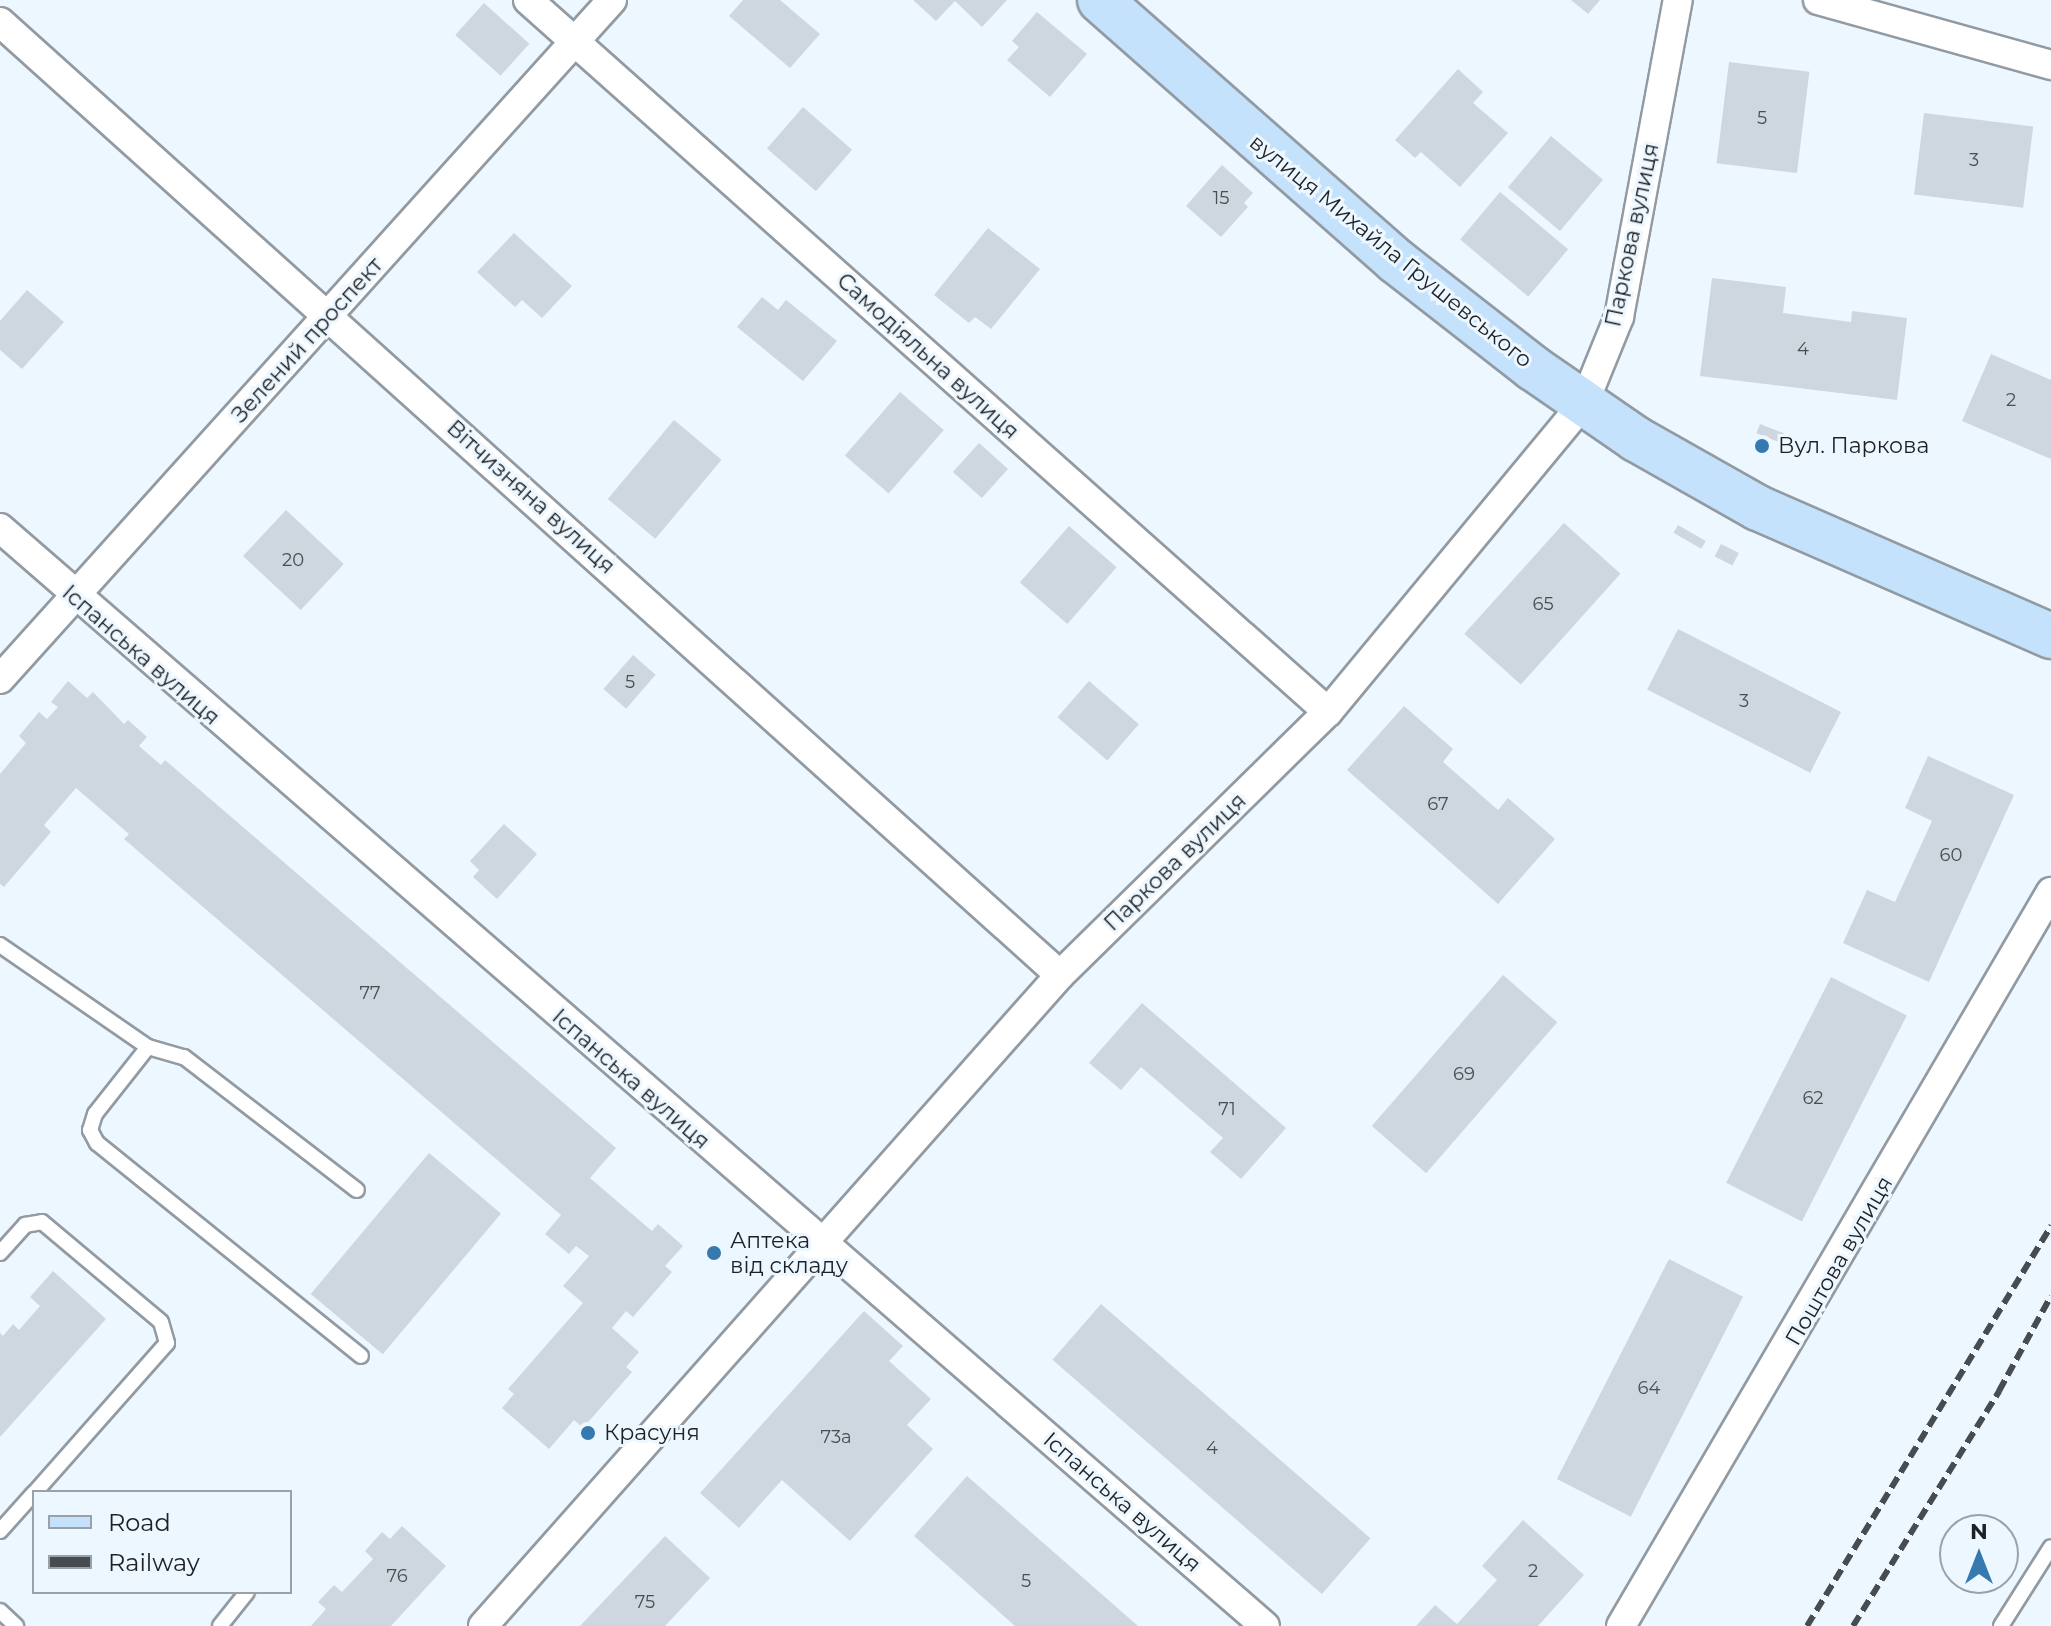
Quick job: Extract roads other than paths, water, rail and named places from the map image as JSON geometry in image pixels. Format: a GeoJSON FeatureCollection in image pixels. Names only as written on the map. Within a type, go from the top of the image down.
{"type":"FeatureCollection","features":[{"type":"Feature","properties":{"kind":"main road","name":"вулиця Михайла Грушевського"},"geometry":{"type":"LineString","coordinates":[[1100,0],[1396,261],[1584,403],[1758,508],[2051,636]]}},
{"type":"Feature","properties":{"kind":"street","name":"Самодіяльна вулиця"},"geometry":{"type":"LineString","coordinates":[[528,0],[1328,712]]}},
{"type":"Feature","properties":{"kind":"street","name":"Зелений проспект"},"geometry":{"type":"LineString","coordinates":[[0,679],[612,0]]}},
{"type":"Feature","properties":{"kind":"street","name":"Паркова вулиця"},"geometry":{"type":"LineString","coordinates":[[483,1626],[818,1241],[1060,975],[1328,712],[1584,403],[1619,317],[1678,0]]}},
{"type":"Feature","properties":{"kind":"street"},"geometry":{"type":"LineString","coordinates":[[1818,0],[2051,65]]}},
{"type":"Feature","properties":{"kind":"street","name":"Вітчизняна вулиця"},"geometry":{"type":"LineString","coordinates":[[0,22],[1060,975]]}},
{"type":"Feature","properties":{"kind":"street","name":"Іспанська вулиця"},"geometry":{"type":"LineString","coordinates":[[0,528],[75,598],[1265,1626]]}},
{"type":"Feature","properties":{"kind":"street","name":"Поштова вулиця"},"geometry":{"type":"LineString","coordinates":[[1621,1626],[2051,892]]}},
{"type":"Feature","properties":{"kind":"lane"},"geometry":{"type":"LineString","coordinates":[[0,945],[148,1047],[184,1057],[357,1190]]}},
{"type":"Feature","properties":{"kind":"lane"},"geometry":{"type":"LineString","coordinates":[[148,1047],[95,1114],[90,1130],[97,1143],[361,1356]]}},
{"type":"Feature","properties":{"kind":"lane"},"geometry":{"type":"LineString","coordinates":[[0,1253],[25,1225],[42,1222],[161,1322],[167,1343],[36,1490]]}},
{"type":"Feature","properties":{"kind":"lane"},"geometry":{"type":"LineString","coordinates":[[0,1531],[32,1494]]}},
{"type":"Feature","properties":{"kind":"lane"},"geometry":{"type":"LineString","coordinates":[[2001,1626],[2051,1547]]}},
{"type":"Feature","properties":{"kind":"lane"},"geometry":{"type":"LineString","coordinates":[[220,1626],[245,1594]]}},
{"type":"Feature","properties":{"kind":"lane"},"geometry":{"type":"LineString","coordinates":[[0,1611],[16,1626]]}},
{"type":"Feature","properties":{"kind":"railway"},"geometry":{"type":"LineString","coordinates":[[1807,1626],[2051,1226]]}},
{"type":"Feature","properties":{"kind":"railway"},"geometry":{"type":"LineString","coordinates":[[1853,1626],[1999,1391],[2051,1296]]}},
{"type":"Feature","properties":{"kind":"place","name":"Вул. Паркова"},"geometry":{"type":"Point","coordinates":[1762,446]}},
{"type":"Feature","properties":{"kind":"place","name":"Аптека від складу"},"geometry":{"type":"Point","coordinates":[714,1253]}},
{"type":"Feature","properties":{"kind":"place","name":"Красуня"},"geometry":{"type":"Point","coordinates":[588,1433]}}]}
